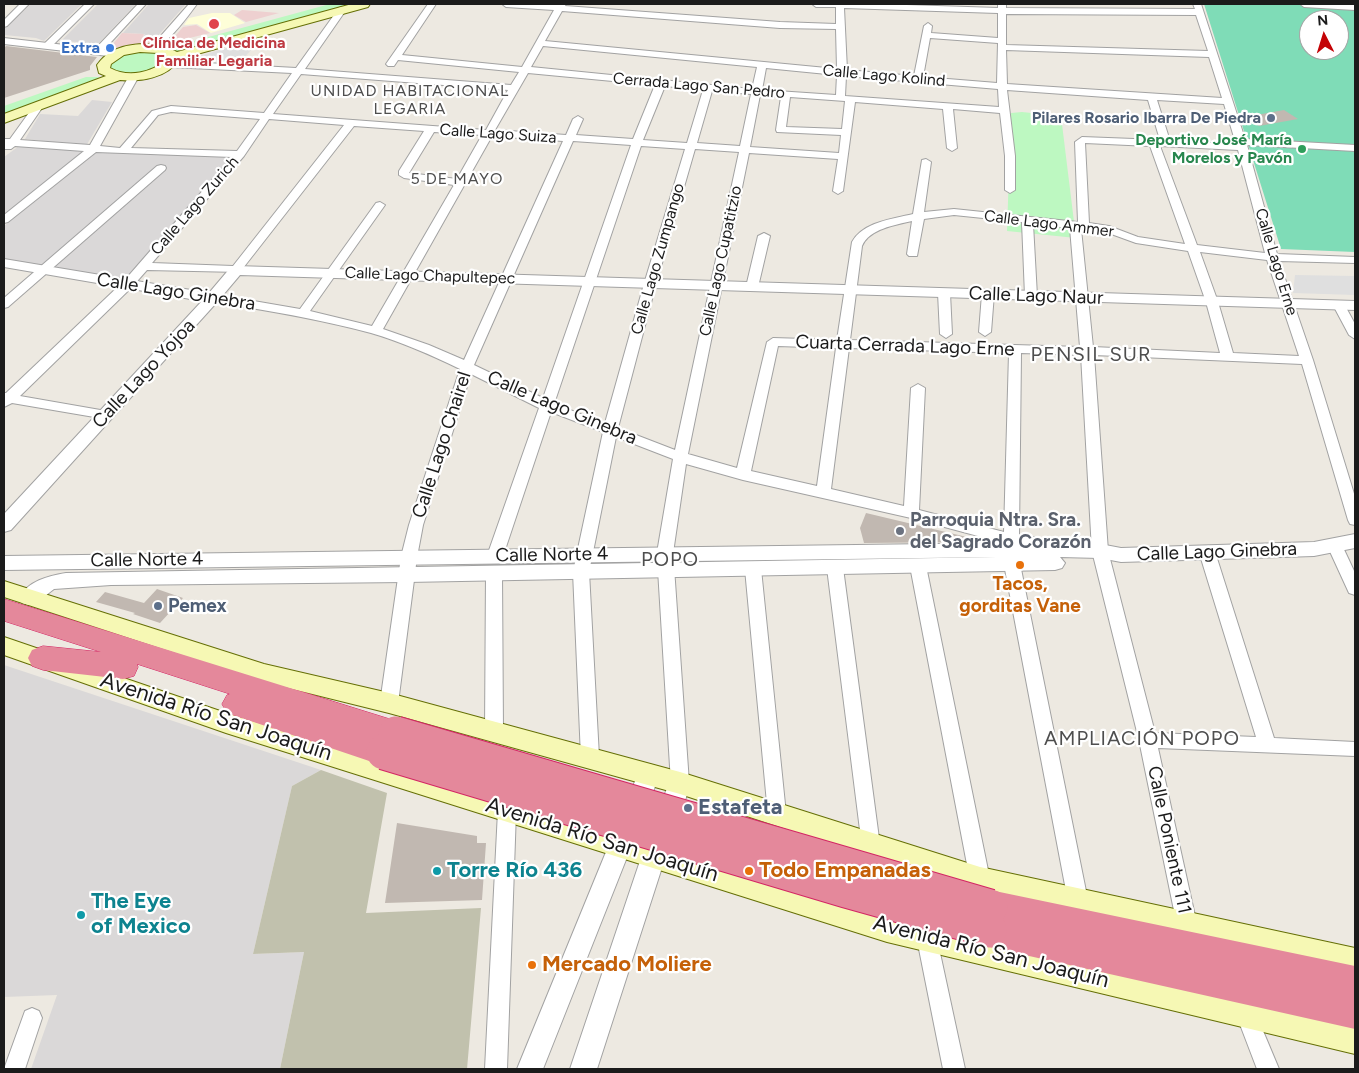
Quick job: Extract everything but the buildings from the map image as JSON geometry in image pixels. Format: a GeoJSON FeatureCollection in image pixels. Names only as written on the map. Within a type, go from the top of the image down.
{"type":"FeatureCollection","features":[{"type":"Feature","properties":{"kind":"highway","name":"Avenida Río San Joaquín"},"geometry":{"type":"LineString","coordinates":[[16,604],[128,659]]}},
{"type":"Feature","properties":{"kind":"highway"},"geometry":{"type":"LineString","coordinates":[[43,658],[128,659],[120,638],[97,627],[78,614]]}},
{"type":"Feature","properties":{"kind":"highway","name":"Avenida Río San Joaquín"},"geometry":{"type":"LineString","coordinates":[[4,628],[390,729],[846,890],[986,906],[1355,985]]}},
{"type":"Feature","properties":{"kind":"highway","name":"Avenida Río San Joaquín"},"geometry":{"type":"LineString","coordinates":[[986,906],[1355,1010]]}},
{"type":"Feature","properties":{"kind":"main road"},"geometry":{"type":"LineString","coordinates":[[325,4],[156,48],[134,49],[105,59],[108,73],[119,76],[134,76],[156,72],[172,60],[364,4]]}},
{"type":"Feature","properties":{"kind":"main road"},"geometry":{"type":"LineString","coordinates":[[156,48],[170,52],[172,60]]}},
{"type":"Feature","properties":{"kind":"main road"},"geometry":{"type":"LineString","coordinates":[[4,119],[119,76]]}},
{"type":"Feature","properties":{"kind":"main road","name":"Avenida Río San Joaquín"},"geometry":{"type":"LineString","coordinates":[[4,589],[16,604],[78,614],[264,673],[390,729],[494,732],[649,774],[777,814],[905,857],[986,906],[1078,901],[1355,962]]}},
{"type":"Feature","properties":{"kind":"main road","name":"Avenida Río San Joaquín"},"geometry":{"type":"LineString","coordinates":[[4,646],[226,723],[887,929],[1355,1039]]}},
{"type":"Feature","properties":{"kind":"main road"},"geometry":{"type":"LineString","coordinates":[[887,929],[884,919],[884,906],[887,888],[905,857]]}},
{"type":"Feature","properties":{"kind":"street"},"geometry":{"type":"LineString","coordinates":[[4,24],[25,4]]}},
{"type":"Feature","properties":{"kind":"street"},"geometry":{"type":"LineString","coordinates":[[48,45],[90,4]]}},
{"type":"Feature","properties":{"kind":"street"},"geometry":{"type":"LineString","coordinates":[[4,41],[48,45],[105,59],[142,4]]}},
{"type":"Feature","properties":{"kind":"street"},"geometry":{"type":"LineString","coordinates":[[156,48],[193,4]]}},
{"type":"Feature","properties":{"kind":"street"},"geometry":{"type":"LineString","coordinates":[[382,78],[432,4]]}},
{"type":"Feature","properties":{"kind":"street"},"geometry":{"type":"LineString","coordinates":[[506,4],[561,6],[780,25],[841,27]]}},
{"type":"Feature","properties":{"kind":"street"},"geometry":{"type":"LineString","coordinates":[[816,4],[1197,8]]}},
{"type":"Feature","properties":{"kind":"street"},"geometry":{"type":"LineString","coordinates":[[1304,4],[1355,8]]}},
{"type":"Feature","properties":{"kind":"street"},"geometry":{"type":"LineString","coordinates":[[838,191],[847,132],[842,72],[840,5]]}},
{"type":"Feature","properties":{"kind":"street"},"geometry":{"type":"LineString","coordinates":[[376,331],[459,182],[561,6]]}},
{"type":"Feature","properties":{"kind":"street"},"geometry":{"type":"LineString","coordinates":[[1002,7],[1002,87],[1010,156],[1010,190]]}},
{"type":"Feature","properties":{"kind":"street","name":"Calle Lago Erne"},"geometry":{"type":"LineString","coordinates":[[1197,8],[1242,145],[1272,257],[1307,360],[1355,520]]}},
{"type":"Feature","properties":{"kind":"street","name":"Calle Lago Zurich"},"geometry":{"type":"LineString","coordinates":[[5,399],[128,284],[240,154],[342,10]]}},
{"type":"Feature","properties":{"kind":"street"},"geometry":{"type":"LineString","coordinates":[[918,80],[928,30],[1002,44],[1212,54]]}},
{"type":"Feature","properties":{"kind":"street","name":"Calle Lago Kolind"},"geometry":{"type":"LineString","coordinates":[[540,43],[918,80],[1152,98],[1228,101]]}},
{"type":"Feature","properties":{"kind":"street","name":"Cerrada Lago San Pedro"},"geometry":{"type":"LineString","coordinates":[[396,57],[708,88],[1004,110]]}},
{"type":"Feature","properties":{"kind":"street"},"geometry":{"type":"LineString","coordinates":[[172,60],[513,88]]}},
{"type":"Feature","properties":{"kind":"street","name":"Calle Lago Cupatitzio"},"geometry":{"type":"LineString","coordinates":[[680,783],[665,561],[680,457],[762,65]]}},
{"type":"Feature","properties":{"kind":"street"},"geometry":{"type":"LineString","coordinates":[[4,220],[93,149],[134,76]]}},
{"type":"Feature","properties":{"kind":"street"},"geometry":{"type":"LineString","coordinates":[[494,732],[495,565],[545,405],[637,143],[661,83]]}},
{"type":"Feature","properties":{"kind":"street","name":"Calle Lago Zumpango"},"geometry":{"type":"LineString","coordinates":[[590,757],[582,563],[610,430],[650,284],[708,88]]}},
{"type":"Feature","properties":{"kind":"street"},"geometry":{"type":"LineString","coordinates":[[786,94],[781,130],[847,132]]}},
{"type":"Feature","properties":{"kind":"street"},"geometry":{"type":"LineString","coordinates":[[1152,98],[1160,143],[1228,357]]}},
{"type":"Feature","properties":{"kind":"street"},"geometry":{"type":"LineString","coordinates":[[4,150],[8,142],[40,106]]}},
{"type":"Feature","properties":{"kind":"street"},"geometry":{"type":"LineString","coordinates":[[948,106],[952,148]]}},
{"type":"Feature","properties":{"kind":"street","name":"Calle Lago Suiza"},"geometry":{"type":"LineString","coordinates":[[123,151],[155,113],[171,109],[569,139],[842,156]]}},
{"type":"Feature","properties":{"kind":"street","name":"Calle Lago Chairel"},"geometry":{"type":"LineString","coordinates":[[390,729],[408,566],[416,525],[467,367],[578,119]]}},
{"type":"Feature","properties":{"kind":"street","name":"Calle Lago Yojoa"},"geometry":{"type":"LineString","coordinates":[[4,525],[214,298],[351,123]]}},
{"type":"Feature","properties":{"kind":"street"},"geometry":{"type":"LineString","coordinates":[[431,129],[404,170],[404,175],[459,182]]}},
{"type":"Feature","properties":{"kind":"street","name":"Calle Poniente 111"},"geometry":{"type":"LineString","coordinates":[[1160,143],[1082,140],[1080,142],[1079,225],[1081,298],[1087,351],[1101,556],[1148,740],[1187,925]]}},
{"type":"Feature","properties":{"kind":"street"},"geometry":{"type":"LineString","coordinates":[[8,142],[123,151],[240,154]]}},
{"type":"Feature","properties":{"kind":"street"},"geometry":{"type":"LineString","coordinates":[[1160,143],[1355,148]]}},
{"type":"Feature","properties":{"kind":"street"},"geometry":{"type":"LineString","coordinates":[[913,254],[920,216],[926,162]]}},
{"type":"Feature","properties":{"kind":"street"},"geometry":{"type":"LineString","coordinates":[[4,304],[161,168]]}},
{"type":"Feature","properties":{"kind":"street"},"geometry":{"type":"LineString","coordinates":[[303,313],[333,274],[380,205]]}},
{"type":"Feature","properties":{"kind":"street","name":"Calle Lago Ammer"},"geometry":{"type":"LineString","coordinates":[[848,291],[859,239],[870,231],[944,211],[1079,225],[1112,230],[1142,241],[1192,248],[1272,257],[1355,260]]}},
{"type":"Feature","properties":{"kind":"street"},"geometry":{"type":"LineString","coordinates":[[1027,220],[1031,296]]}},
{"type":"Feature","properties":{"kind":"street"},"geometry":{"type":"LineString","coordinates":[[752,287],[764,236]]}},
{"type":"Feature","properties":{"kind":"street","name":"Calle Lago Ginebra"},"geometry":{"type":"LineString","coordinates":[[4,263],[303,313],[376,331],[425,348],[501,382],[545,405],[680,457],[743,475],[911,512],[1011,551]]}},
{"type":"Feature","properties":{"kind":"street","name":"Calle Lago Chapultepec"},"geometry":{"type":"LineString","coordinates":[[143,266],[716,286]]}},
{"type":"Feature","properties":{"kind":"street","name":"Calle Lago Naur"},"geometry":{"type":"LineString","coordinates":[[716,286],[1355,306]]}},
{"type":"Feature","properties":{"kind":"street"},"geometry":{"type":"LineString","coordinates":[[823,492],[848,291]]}},
{"type":"Feature","properties":{"kind":"street"},"geometry":{"type":"LineString","coordinates":[[944,293],[946,334]]}},
{"type":"Feature","properties":{"kind":"street"},"geometry":{"type":"LineString","coordinates":[[985,332],[988,294]]}},
{"type":"Feature","properties":{"kind":"street"},"geometry":{"type":"LineString","coordinates":[[1339,305],[1355,335]]}},
{"type":"Feature","properties":{"kind":"street","name":"Cuarta Cerrada Lago Erne"},"geometry":{"type":"LineString","coordinates":[[743,475],[773,342],[1087,351],[1307,360]]}},
{"type":"Feature","properties":{"kind":"street"},"geometry":{"type":"LineString","coordinates":[[1015,349],[1011,551],[1078,901]]}},
{"type":"Feature","properties":{"kind":"street"},"geometry":{"type":"LineString","coordinates":[[911,512],[918,388]]}},
{"type":"Feature","properties":{"kind":"street"},"geometry":{"type":"LineString","coordinates":[[5,399],[106,415]]}},
{"type":"Feature","properties":{"kind":"street","name":"Calle Lago Ginebra"},"geometry":{"type":"LineString","coordinates":[[1101,556],[1314,549],[1344,552],[1355,541]]}},
{"type":"Feature","properties":{"kind":"street","name":"Calle Norte 4"},"geometry":{"type":"LineString","coordinates":[[665,561],[753,569],[918,566],[1011,551]]}},
{"type":"Feature","properties":{"kind":"street","name":"Calle Norte 4"},"geometry":{"type":"LineString","coordinates":[[4,563],[408,566],[1011,551],[1101,556]]}},
{"type":"Feature","properties":{"kind":"street"},"geometry":{"type":"LineString","coordinates":[[1207,552],[1268,744]]}},
{"type":"Feature","properties":{"kind":"street"},"geometry":{"type":"LineString","coordinates":[[1344,552],[1355,589]]}},
{"type":"Feature","properties":{"kind":"street","name":"Calle Norte 4"},"geometry":{"type":"LineString","coordinates":[[16,604],[49,583],[66,580],[408,566]]}},
{"type":"Feature","properties":{"kind":"street"},"geometry":{"type":"LineString","coordinates":[[918,566],[986,906]]}},
{"type":"Feature","properties":{"kind":"street"},"geometry":{"type":"LineString","coordinates":[[835,568],[872,846]]}},
{"type":"Feature","properties":{"kind":"street"},"geometry":{"type":"LineString","coordinates":[[753,569],[777,814]]}},
{"type":"Feature","properties":{"kind":"street"},"geometry":{"type":"LineString","coordinates":[[1148,740],[1355,749]]}},
{"type":"Feature","properties":{"kind":"street"},"geometry":{"type":"LineString","coordinates":[[530,1069],[619,844],[649,774]]}},
{"type":"Feature","properties":{"kind":"street"},"geometry":{"type":"LineString","coordinates":[[583,1069],[680,783]]}},
{"type":"Feature","properties":{"kind":"street"},"geometry":{"type":"LineString","coordinates":[[496,1069],[507,810]]}},
{"type":"Feature","properties":{"kind":"street"},"geometry":{"type":"LineString","coordinates":[[926,939],[954,1069]]}},
{"type":"Feature","properties":{"kind":"street"},"geometry":{"type":"LineString","coordinates":[[1246,1014],[1268,1069]]}},
{"type":"Feature","properties":{"kind":"street"},"geometry":{"type":"LineString","coordinates":[[14,1069],[32,1018]]}},
{"type":"Feature","properties":{"kind":"shaded area"},"geometry":{"type":"Polygon","coordinates":[[[31,4],[82,4],[44,41],[36,38],[4,35],[4,29],[31,4]]]}},
{"type":"Feature","properties":{"kind":"shaded area"},"geometry":{"type":"Polygon","coordinates":[[[98,4],[136,4],[95,47],[76,45],[78,42],[61,41],[98,4]]]}},
{"type":"Feature","properties":{"kind":"shaded area"},"geometry":{"type":"Polygon","coordinates":[[[149,4],[186,4],[156,38],[142,38],[145,34],[123,33],[149,4]]]}},
{"type":"Feature","properties":{"kind":"shaded area"},"geometry":{"type":"Polygon","coordinates":[[[242,10],[279,13],[246,22],[234,15],[242,10]]]}},
{"type":"Feature","properties":{"kind":"shaded area","name":"Clínica de Medicina Familiar Legaria"},"geometry":{"type":"Polygon","coordinates":[[[212,13],[230,13],[245,23],[211,33],[197,24],[184,25],[189,18],[212,13]]]}},
{"type":"Feature","properties":{"kind":"shaded area"},"geometry":{"type":"Polygon","coordinates":[[[196,25],[210,33],[169,43],[183,27],[196,25]]]}},
{"type":"Feature","properties":{"kind":"shaded area"},"geometry":{"type":"Polygon","coordinates":[[[122,33],[144,34],[142,39],[153,39],[150,45],[119,50],[103,49],[108,44],[113,44],[122,33]]]}},
{"type":"Feature","properties":{"kind":"shaded area"},"geometry":{"type":"Polygon","coordinates":[[[230,47],[252,49],[242,60],[229,59],[223,62],[194,60],[193,58],[230,47]]]}},
{"type":"Feature","properties":{"kind":"shaded area"},"geometry":{"type":"Polygon","coordinates":[[[92,100],[112,102],[86,146],[25,139],[40,114],[78,116],[92,100]]]}},
{"type":"Feature","properties":{"kind":"shaded area"},"geometry":{"type":"Polygon","coordinates":[[[19,146],[91,150],[4,219],[4,157],[19,146]]]}},
{"type":"Feature","properties":{"kind":"shaded area"},"geometry":{"type":"Polygon","coordinates":[[[98,151],[234,155],[127,282],[48,268],[165,167],[158,166],[41,267],[4,260],[4,226],[98,151]]]}},
{"type":"Feature","properties":{"kind":"shaded area"},"geometry":{"type":"Polygon","coordinates":[[[1295,275],[1355,276],[1355,295],[1293,293],[1295,275]]]}},
{"type":"Feature","properties":{"kind":"shaded area"},"geometry":{"type":"Polygon","coordinates":[[[4,665],[321,770],[292,786],[253,954],[304,952],[280,1069],[31,1069],[57,995],[4,997],[4,665]]]}},
{"type":"Feature","properties":{"kind":"shaded area"},"geometry":{"type":"Polygon","coordinates":[[[321,770],[387,793],[366,913],[481,908],[467,1069],[280,1069],[304,952],[253,954],[292,786],[321,770]]]}},
{"type":"Feature","properties":{"kind":"green space"},"geometry":{"type":"Polygon","coordinates":[[[330,4],[349,4],[175,55],[168,48],[330,4]]]}},
{"type":"Feature","properties":{"kind":"green space","name":"Deportivo José María Morelos y Pavón"},"geometry":{"type":"Polygon","coordinates":[[[1204,4],[1295,4],[1355,9],[1355,252],[1281,249],[1204,4]]]}},
{"type":"Feature","properties":{"kind":"green space"},"geometry":{"type":"Polygon","coordinates":[[[149,49],[167,56],[155,68],[139,73],[122,73],[109,67],[114,57],[149,49]]]}},
{"type":"Feature","properties":{"kind":"green space"},"geometry":{"type":"Polygon","coordinates":[[[86,77],[103,79],[99,84],[4,117],[4,106],[86,77]]]}},
{"type":"Feature","properties":{"kind":"green space"},"geometry":{"type":"Polygon","coordinates":[[[1022,112],[1061,116],[1076,238],[1007,231],[1011,113],[1022,112]]]}},
{"type":"Feature","properties":{"kind":"place","name":"Clínica de Medicina Familiar Legaria"},"geometry":{"type":"Point","coordinates":[214,24]}},
{"type":"Feature","properties":{"kind":"place","name":"Extra"},"geometry":{"type":"Point","coordinates":[110,48]}},
{"type":"Feature","properties":{"kind":"place","name":"Pilares Rosario Ibarra De Piedra"},"geometry":{"type":"Point","coordinates":[1271,118]}},
{"type":"Feature","properties":{"kind":"place","name":"Deportivo José María Morelos y Pavón"},"geometry":{"type":"Point","coordinates":[1302,149]}},
{"type":"Feature","properties":{"kind":"place","name":"Parroquia Ntra. Sra. del Sagrado Corazón"},"geometry":{"type":"Point","coordinates":[900,531]}},
{"type":"Feature","properties":{"kind":"place","name":"Tacos, gorditas Vane"},"geometry":{"type":"Point","coordinates":[1020,565]}},
{"type":"Feature","properties":{"kind":"place","name":"Pemex"},"geometry":{"type":"Point","coordinates":[158,606]}},
{"type":"Feature","properties":{"kind":"place","name":"Estafeta"},"geometry":{"type":"Point","coordinates":[688,808]}},
{"type":"Feature","properties":{"kind":"place","name":"Torre Río 436"},"geometry":{"type":"Point","coordinates":[437,871]}},
{"type":"Feature","properties":{"kind":"place","name":"Todo Empanadas"},"geometry":{"type":"Point","coordinates":[749,871]}},
{"type":"Feature","properties":{"kind":"place","name":"The Eye of Mexico"},"geometry":{"type":"Point","coordinates":[81,915]}},
{"type":"Feature","properties":{"kind":"place","name":"Mercado Moliere"},"geometry":{"type":"Point","coordinates":[532,965]}},
{"type":"Feature","properties":{"kind":"district","name":"UNIDAD HABITACIONAL LEGARIA"},"geometry":{"type":"Point","coordinates":[410,100]}},
{"type":"Feature","properties":{"kind":"district","name":"5 DE MAYO"},"geometry":{"type":"Point","coordinates":[457,179]}},
{"type":"Feature","properties":{"kind":"district","name":"PENSIL SUR"},"geometry":{"type":"Point","coordinates":[1091,355]}},
{"type":"Feature","properties":{"kind":"district","name":"POPO"},"geometry":{"type":"Point","coordinates":[670,560]}},
{"type":"Feature","properties":{"kind":"district","name":"AMPLIACIÓN POPO"},"geometry":{"type":"Point","coordinates":[1142,739]}}]}
